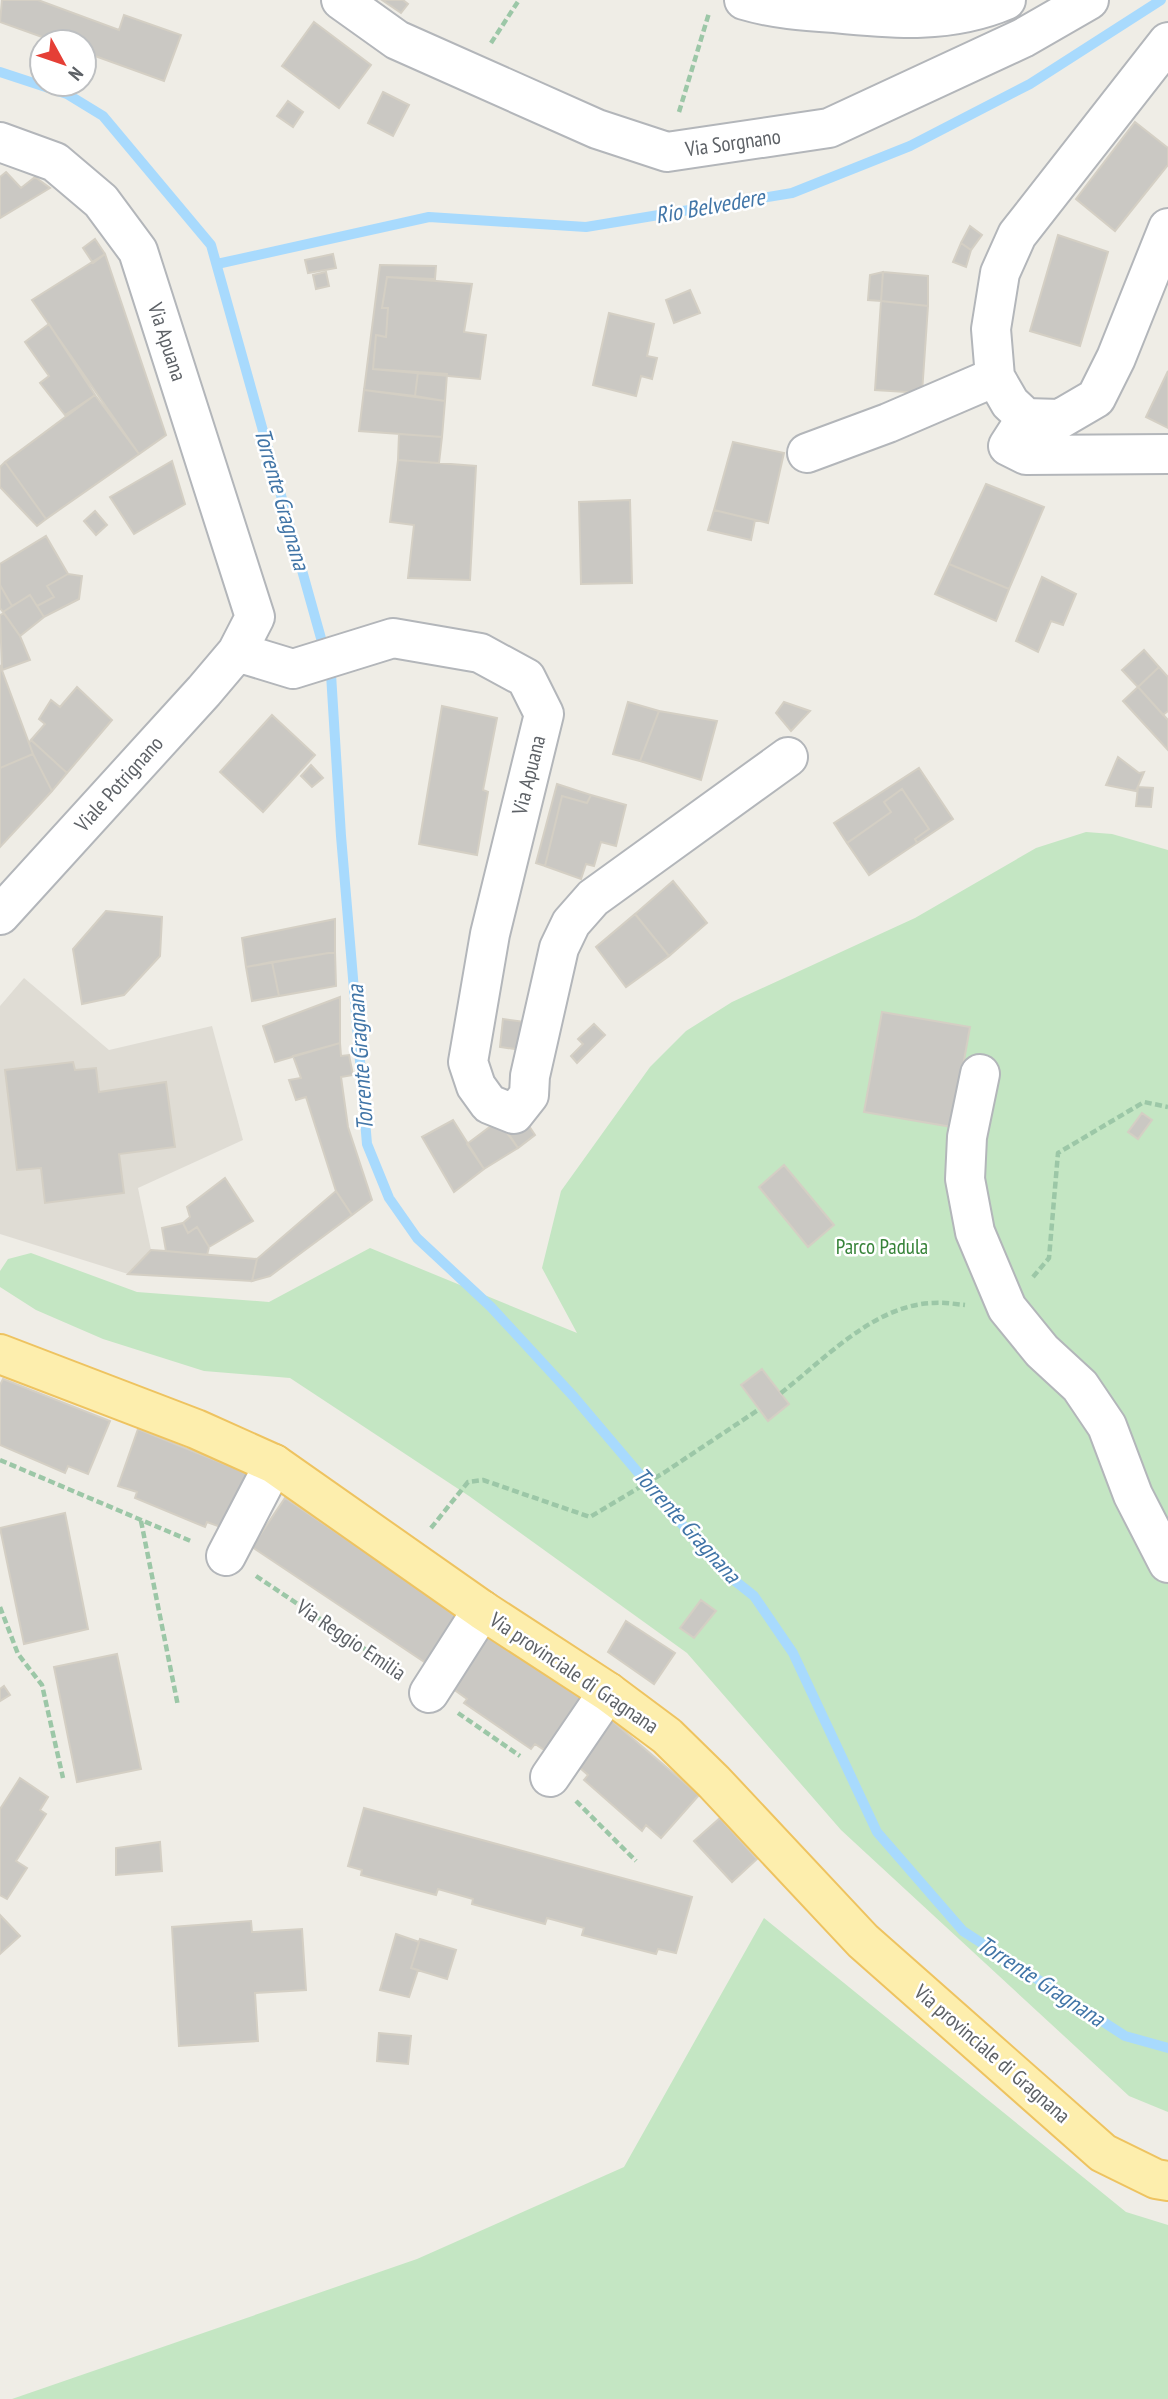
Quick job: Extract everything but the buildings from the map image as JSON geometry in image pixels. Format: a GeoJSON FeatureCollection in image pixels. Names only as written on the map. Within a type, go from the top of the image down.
{"type":"FeatureCollection","features":[{"type":"Feature","properties":{"kind":"main road","name":"Via provinciale di Gragnana"},"geometry":{"type":"LineString","coordinates":[[0,1354],[196,1429],[274,1464],[482,1610],[608,1692],[667,1736],[714,1782],[863,1941],[1103,2153],[1156,2179],[1168,2181]]}},
{"type":"Feature","properties":{"kind":"street","name":"Via Sorgnano"},"geometry":{"type":"LineString","coordinates":[[341,0],[397,40],[597,129],[667,152],[829,128],[1023,38],[1089,0]]}},
{"type":"Feature","properties":{"kind":"street"},"geometry":{"type":"LineString","coordinates":[[727,6],[887,8],[922,20],[980,11],[1006,0]]}},
{"type":"Feature","properties":{"kind":"street"},"geometry":{"type":"LineString","coordinates":[[1168,41],[1017,235],[1000,273],[991,329],[995,377],[1010,402],[1026,418],[1060,419],[1096,398],[1116,358],[1168,228]]}},
{"type":"Feature","properties":{"kind":"street","name":"Via Apuana"},"geometry":{"type":"LineString","coordinates":[[0,142],[55,162],[101,201],[138,251],[255,617],[237,652],[293,669],[393,638],[480,653],[526,678],[544,714],[489,934],[468,1062],[476,1086],[489,1104],[514,1114],[529,1095],[530,1076],[559,948],[571,923],[593,898],[788,757]]}},
{"type":"Feature","properties":{"kind":"street"},"geometry":{"type":"LineString","coordinates":[[807,453],[888,423],[995,377]]}},
{"type":"Feature","properties":{"kind":"street"},"geometry":{"type":"LineString","coordinates":[[1026,418],[1008,446],[1026,455],[1168,454]]}},
{"type":"Feature","properties":{"kind":"street","name":"Viale Potrignano"},"geometry":{"type":"LineString","coordinates":[[0,915],[237,652]]}},
{"type":"Feature","properties":{"kind":"street"},"geometry":{"type":"LineString","coordinates":[[980,1074],[967,1137],[965,1179],[975,1232],[1007,1308],[1042,1351],[1080,1386],[1107,1426],[1133,1495],[1168,1563]]}},
{"type":"Feature","properties":{"kind":"street"},"geometry":{"type":"LineString","coordinates":[[226,1556],[274,1464]]}},
{"type":"Feature","properties":{"kind":"street"},"geometry":{"type":"LineString","coordinates":[[429,1693],[482,1610]]}},
{"type":"Feature","properties":{"kind":"street"},"geometry":{"type":"LineString","coordinates":[[550,1777],[608,1692]]}},
{"type":"Feature","properties":{"kind":"path"},"geometry":{"type":"LineString","coordinates":[[489,47],[519,0]]}},
{"type":"Feature","properties":{"kind":"path"},"geometry":{"type":"LineString","coordinates":[[678,116],[727,6]]}},
{"type":"Feature","properties":{"kind":"path"},"geometry":{"type":"LineString","coordinates":[[781,1393],[872,1322],[900,1309],[932,1303],[1007,1308],[1049,1258],[1058,1153],[1144,1102],[1168,1107]]}},
{"type":"Feature","properties":{"kind":"path"},"geometry":{"type":"LineString","coordinates":[[411,1560],[438,1516],[468,1482],[484,1480],[590,1517],[665,1472],[758,1410]]}},
{"type":"Feature","properties":{"kind":"path","name":"Via Reggio Emilia"},"geometry":{"type":"LineString","coordinates":[[0,1460],[226,1556],[550,1777],[608,1830],[636,1861]]}},
{"type":"Feature","properties":{"kind":"path"},"geometry":{"type":"LineString","coordinates":[[141,1520],[178,1706]]}},
{"type":"Feature","properties":{"kind":"path"},"geometry":{"type":"LineString","coordinates":[[0,1608],[18,1654],[42,1685],[63,1778]]}},
{"type":"Feature","properties":{"kind":"shaded area"},"geometry":{"type":"Polygon","coordinates":[[[24,978],[109,1050],[212,1026],[243,1140],[138,1188],[151,1250],[128,1274],[0,1234],[0,1006],[24,978]]]}},
{"type":"Feature","properties":{"kind":"green space","name":"Parco Padula"},"geometry":{"type":"Polygon","coordinates":[[[1086,832],[1112,834],[1168,850],[1168,2112],[1129,2096],[841,1830],[687,1653],[469,1496],[290,1378],[204,1371],[103,1339],[36,1310],[0,1287],[0,1271],[8,1259],[31,1253],[137,1292],[269,1302],[370,1248],[577,1333],[542,1268],[561,1191],[650,1067],[686,1031],[732,1002],[915,918],[1036,848],[1086,832]]]}},
{"type":"Feature","properties":{"kind":"green space"},"geometry":{"type":"Polygon","coordinates":[[[764,1918],[1126,2212],[1168,2225],[1168,2399],[12,2399],[417,2259],[624,2167],[764,1918]]]}},
{"type":"Feature","properties":{"kind":"waterway","name":"Rio Belvedere"},"geometry":{"type":"LineString","coordinates":[[217,264],[429,217],[586,227],[792,193],[910,146],[1030,84],[1161,0]]}},
{"type":"Feature","properties":{"kind":"waterway","name":"Torrente Gragnana"},"geometry":{"type":"LineString","coordinates":[[0,72],[67,94],[103,116],[211,245],[331,674],[341,836],[367,1144],[389,1198],[417,1238],[491,1307],[574,1397],[720,1569],[754,1596],[793,1653],[877,1832],[963,1931],[1125,2036],[1168,2048]]}}]}
